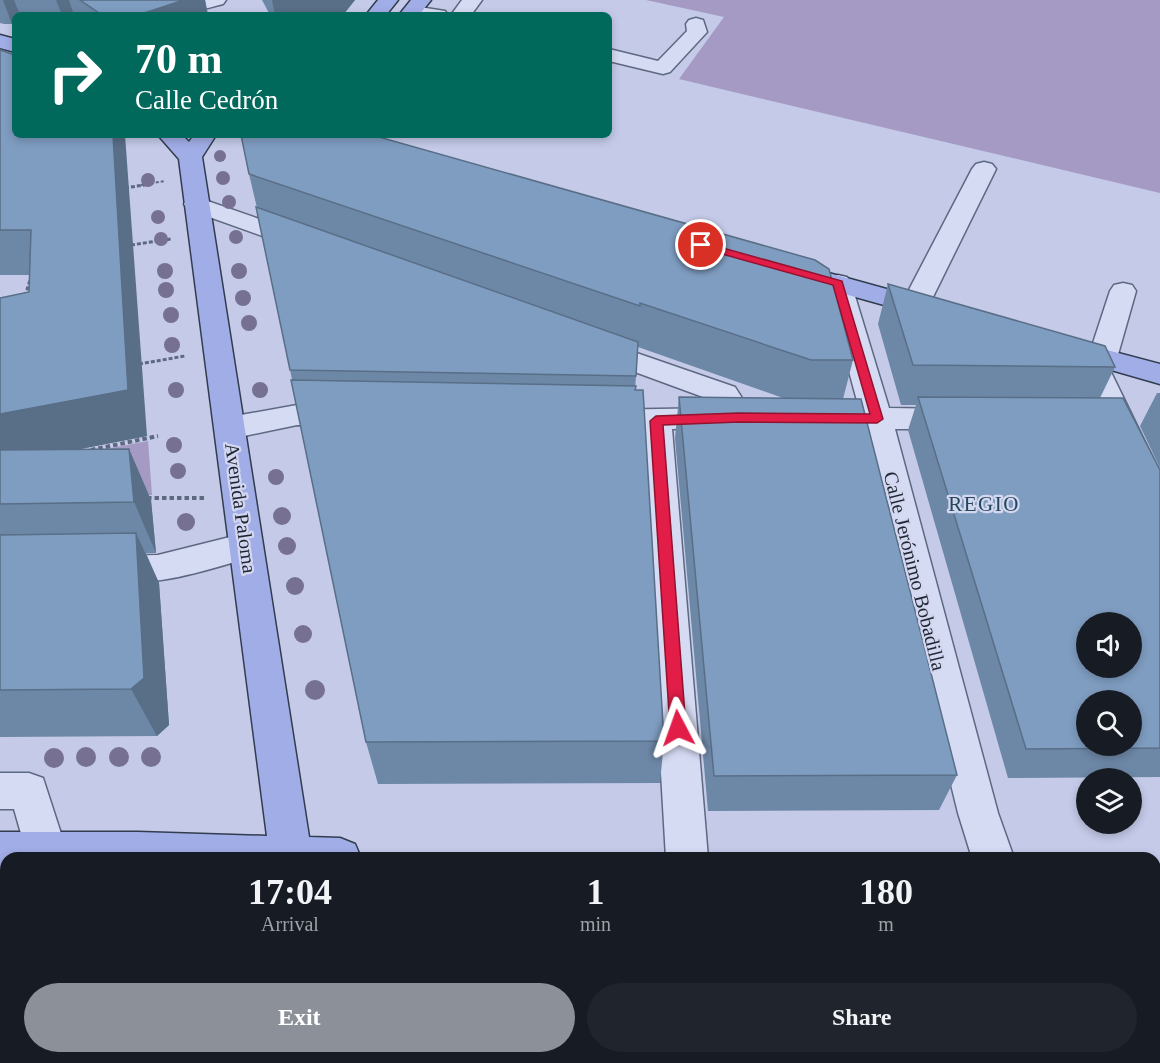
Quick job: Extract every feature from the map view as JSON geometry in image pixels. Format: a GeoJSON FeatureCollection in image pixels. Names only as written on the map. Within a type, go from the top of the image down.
{"type":"FeatureCollection","features":[{"type":"Feature","properties":{"kind":"main road"},"geometry":{"type":"LineString","coordinates":[[378,12],[388,0]]}},
{"type":"Feature","properties":{"kind":"main road","name":"Avenida Paloma"},"geometry":{"type":"LineString","coordinates":[[192,174],[290,852]]}},
{"type":"Feature","properties":{"kind":"main road"},"geometry":{"type":"LineString","coordinates":[[769,264],[946,314]]}},
{"type":"Feature","properties":{"kind":"main road"},"geometry":{"type":"LineString","coordinates":[[1043,341],[1160,374]]}},
{"type":"Feature","properties":{"kind":"main road"},"geometry":{"type":"LineString","coordinates":[[0,852],[46,852]]}},
{"type":"Feature","properties":{"kind":"street"},"geometry":{"type":"LineString","coordinates":[[174,0],[184,6],[216,0]]}},
{"type":"Feature","properties":{"kind":"street"},"geometry":{"type":"LineString","coordinates":[[612,57],[663,68],[697,32],[696,24]]}},
{"type":"Feature","properties":{"kind":"street"},"geometry":{"type":"LineString","coordinates":[[915,305],[984,169]]}},
{"type":"Feature","properties":{"kind":"street"},"geometry":{"type":"LineString","coordinates":[[192,174],[325,250]]}},
{"type":"Feature","properties":{"kind":"street","name":"Calle Jerónimo Bobadilla"},"geometry":{"type":"LineString","coordinates":[[838,283],[877,419],[975,802],[991,852]]}},
{"type":"Feature","properties":{"kind":"street"},"geometry":{"type":"LineString","coordinates":[[1123,291],[1096,356],[1119,419],[1160,506]]}},
{"type":"Feature","properties":{"kind":"street"},"geometry":{"type":"LineString","coordinates":[[569,338],[725,394],[750,418],[656,421],[572,419]]}},
{"type":"Feature","properties":{"kind":"street"},"geometry":{"type":"LineString","coordinates":[[230,428],[297,415],[369,416]]}},
{"type":"Feature","properties":{"kind":"street"},"geometry":{"type":"LineString","coordinates":[[794,418],[980,419]]}},
{"type":"Feature","properties":{"kind":"street"},"geometry":{"type":"LineString","coordinates":[[1083,419],[1119,419]]}},
{"type":"Feature","properties":{"kind":"street"},"geometry":{"type":"LineString","coordinates":[[656,421],[687,852]]}},
{"type":"Feature","properties":{"kind":"street"},"geometry":{"type":"LineString","coordinates":[[79,569],[158,568],[246,546]]}},
{"type":"Feature","properties":{"kind":"street"},"geometry":{"type":"LineString","coordinates":[[0,791],[29,791],[46,852]]}},
{"type":"Feature","properties":{"kind":"path"},"geometry":{"type":"LineString","coordinates":[[115,189],[192,174]]}},
{"type":"Feature","properties":{"kind":"path"},"geometry":{"type":"LineString","coordinates":[[121,247],[192,174]]}},
{"type":"Feature","properties":{"kind":"path"},"geometry":{"type":"LineString","coordinates":[[23,305],[32,272]]}},
{"type":"Feature","properties":{"kind":"path"},"geometry":{"type":"LineString","coordinates":[[132,366],[217,350]]}},
{"type":"Feature","properties":{"kind":"path"},"geometry":{"type":"LineString","coordinates":[[86,451],[158,436]]}},
{"type":"Feature","properties":{"kind":"path"},"geometry":{"type":"LineString","coordinates":[[140,498],[240,498]]}},
{"type":"Feature","properties":{"kind":"shaded area"},"geometry":{"type":"Polygon","coordinates":[[[646,0],[1160,0],[1160,193],[679,79],[724,17],[646,0]]]}},
{"type":"Feature","properties":{"kind":"shaded area"},"geometry":{"type":"Polygon","coordinates":[[[148,441],[152,495],[56,496],[79,454],[148,441]]]}},
{"type":"Feature","properties":{"kind":"building"},"geometry":{"type":"Polygon","coordinates":[[[80,0],[184,0],[147,12],[98,12],[80,0]]]}},
{"type":"Feature","properties":{"kind":"building"},"geometry":{"type":"Polygon","coordinates":[[[0,50],[12,54],[12,138],[113,138],[128,390],[0,414],[0,298],[29,292],[31,230],[0,230],[0,50]]]}},
{"type":"Feature","properties":{"kind":"building"},"geometry":{"type":"Polygon","coordinates":[[[242,138],[383,138],[815,260],[829,269],[853,360],[811,360],[640,303],[640,306],[249,174],[242,138]]]}},
{"type":"Feature","properties":{"kind":"building"},"geometry":{"type":"Polygon","coordinates":[[[256,207],[638,342],[636,376],[290,370],[256,207]]]}},
{"type":"Feature","properties":{"kind":"building"},"geometry":{"type":"Polygon","coordinates":[[[888,284],[1105,346],[1115,367],[913,365],[888,284]]]}},
{"type":"Feature","properties":{"kind":"building"},"geometry":{"type":"Polygon","coordinates":[[[291,380],[636,386],[635,390],[643,390],[664,741],[366,742],[291,380]]]}},
{"type":"Feature","properties":{"kind":"building"},"geometry":{"type":"Polygon","coordinates":[[[679,397],[861,399],[957,775],[714,776],[679,397]]]}},
{"type":"Feature","properties":{"kind":"building"},"geometry":{"type":"Polygon","coordinates":[[[918,397],[1123,398],[1160,470],[1160,748],[1142,748],[1142,690],[1076,690],[1076,749],[1026,749],[918,397]]]}},
{"type":"Feature","properties":{"kind":"building"},"geometry":{"type":"Polygon","coordinates":[[[129,449],[134,502],[0,504],[0,450],[129,449]]]}},
{"type":"Feature","properties":{"kind":"building"},"geometry":{"type":"Polygon","coordinates":[[[136,533],[144,678],[131,689],[0,690],[0,535],[136,533]]]}},
{"type":"Feature","properties":{"kind":"district","name":"REGIO"},"geometry":{"type":"Point","coordinates":[984,504]}},
{"type":"Feature","properties":{"kind":"route"},"geometry":{"type":"LineString","coordinates":[[678,728],[656,421],[739,417],[877,419],[838,283],[701,245]]}}]}
